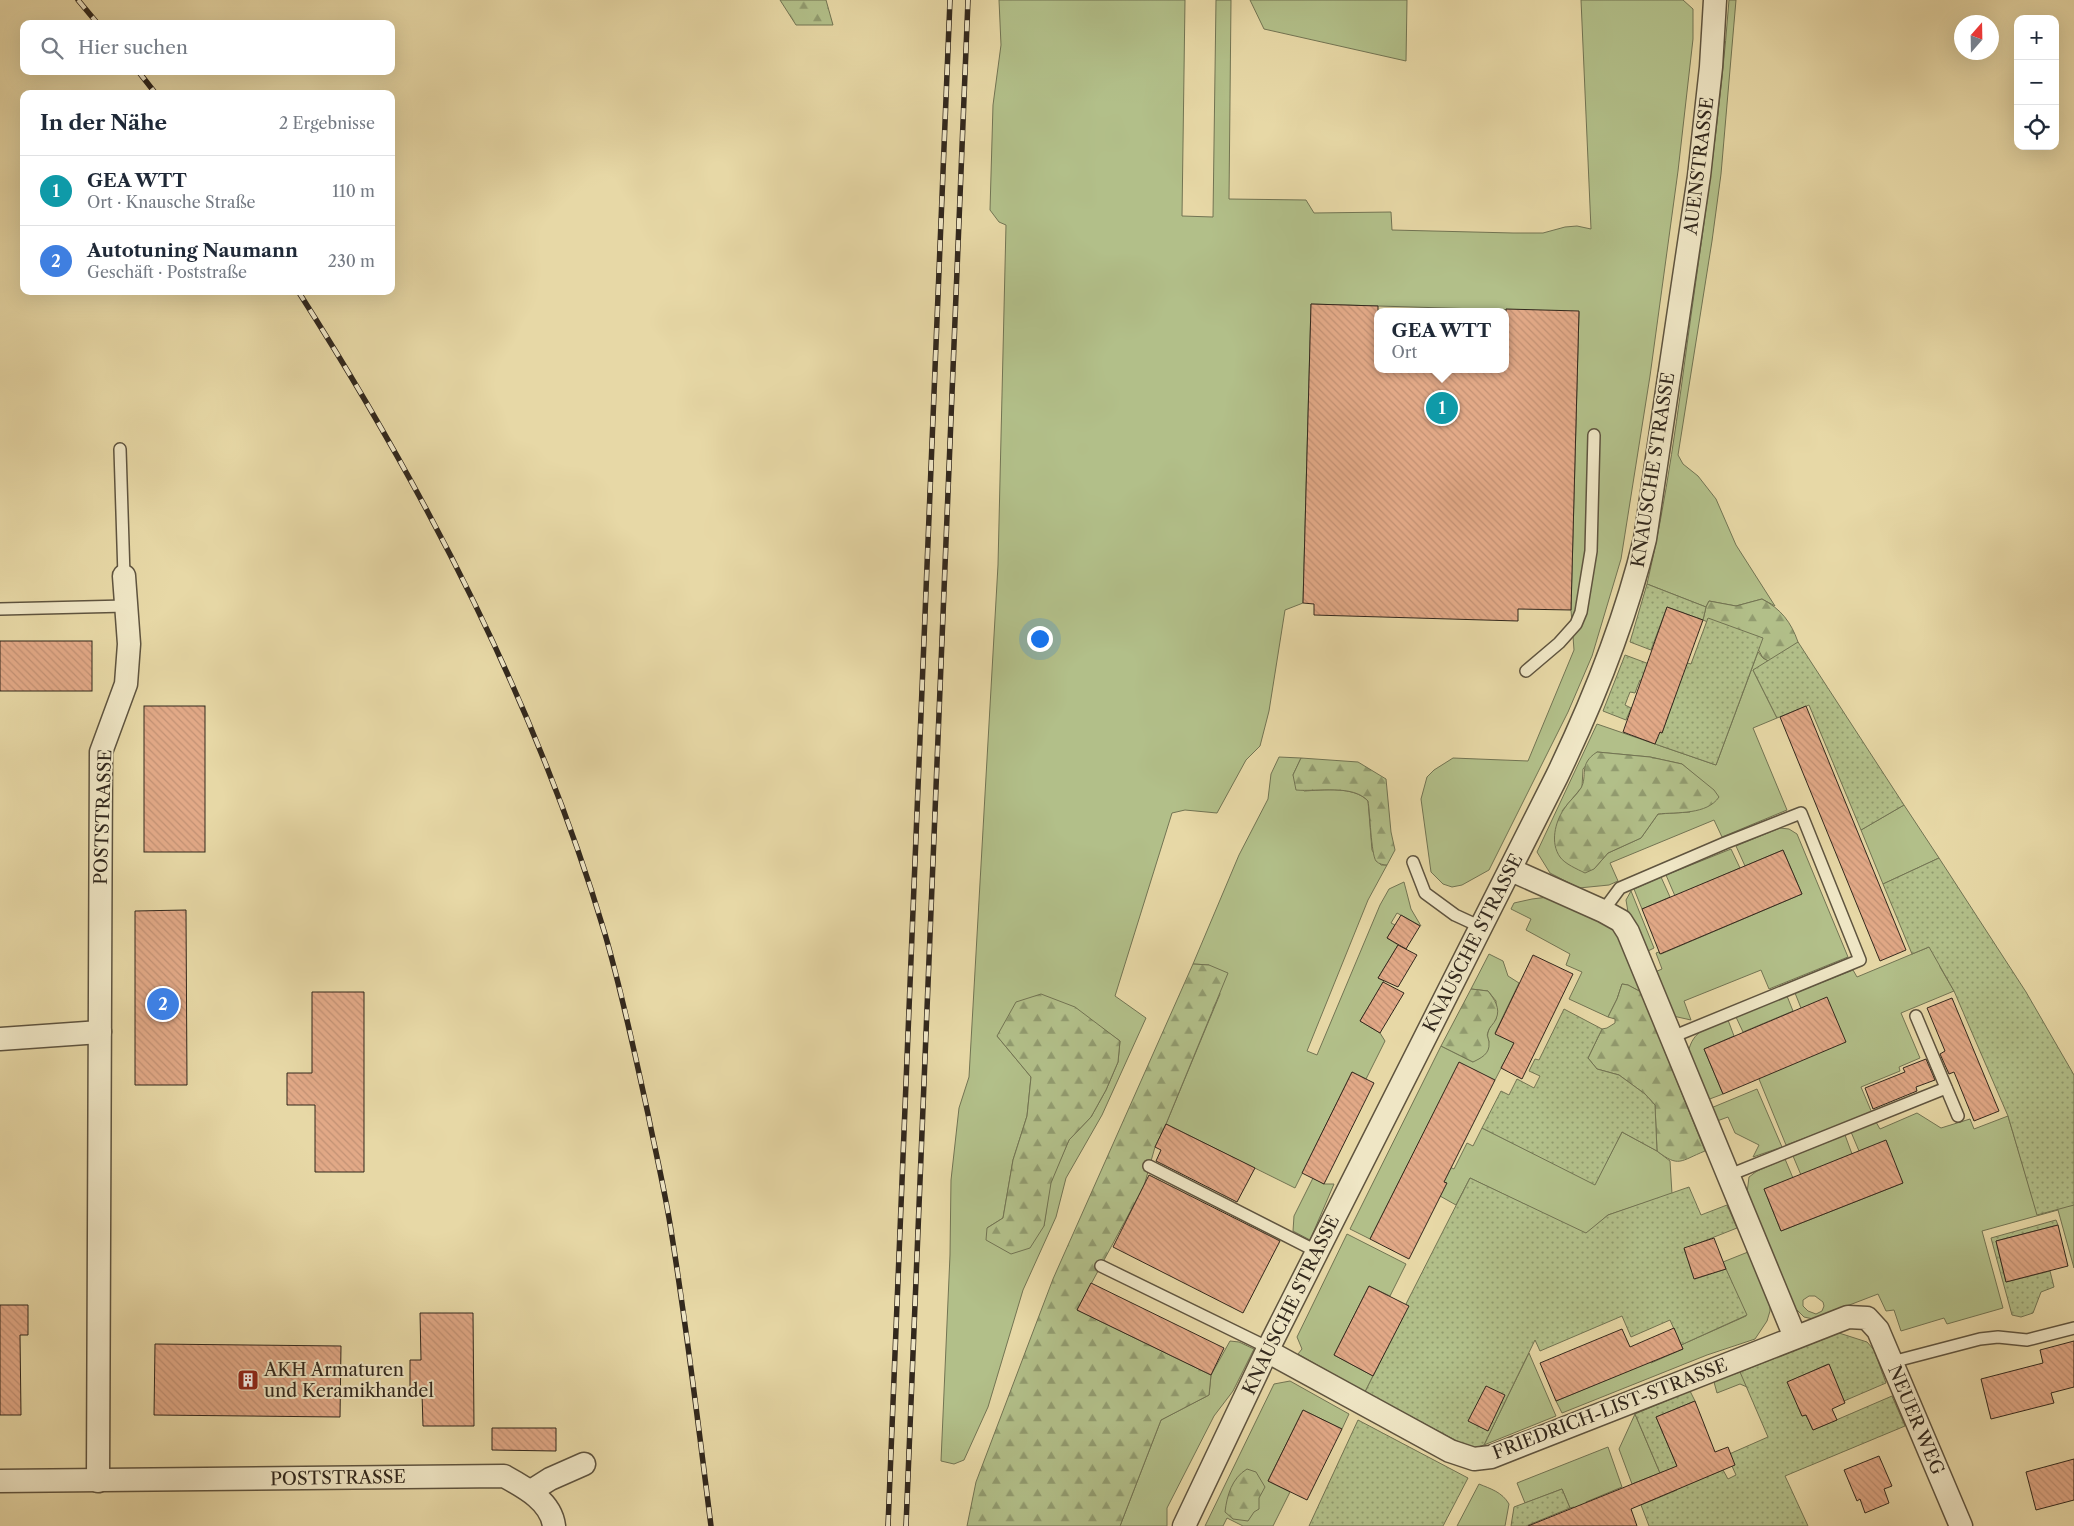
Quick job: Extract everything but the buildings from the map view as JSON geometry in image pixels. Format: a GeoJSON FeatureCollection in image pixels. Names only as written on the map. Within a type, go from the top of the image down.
{"type":"FeatureCollection","features":[{"type":"Feature","properties":{"kind":"street","name":"AUENSTRASSE"},"geometry":{"type":"LineString","coordinates":[[1676,332],[1700,166],[1711,67],[1715,0]]}},
{"type":"Feature","properties":{"kind":"street","name":"KNAUSCHE STRASSE"},"geometry":{"type":"LineString","coordinates":[[1184,1526],[1268,1350],[1588,711],[1625,613],[1645,539],[1676,332]]}},
{"type":"Feature","properties":{"kind":"street","name":"POSTSTRASSE"},"geometry":{"type":"LineString","coordinates":[[98,1481],[101,752],[126,684],[129,644],[124,576]]}},
{"type":"Feature","properties":{"kind":"street"},"geometry":{"type":"LineString","coordinates":[[1510,870],[1603,911],[1621,921],[1628,932],[1795,1337]]}},
{"type":"Feature","properties":{"kind":"street"},"geometry":{"type":"LineString","coordinates":[[0,1039],[100,1032]]}},
{"type":"Feature","properties":{"kind":"street","name":"FRIEDRICH-LIST-STRASSE"},"geometry":{"type":"LineString","coordinates":[[1268,1350],[1450,1451],[1474,1459],[1491,1457],[1848,1317],[1867,1318]]}},
{"type":"Feature","properties":{"kind":"street","name":"NEUER WEG"},"geometry":{"type":"LineString","coordinates":[[1867,1318],[1878,1330],[1961,1526]]}},
{"type":"Feature","properties":{"kind":"street"},"geometry":{"type":"LineString","coordinates":[[531,1491],[550,1478],[584,1464]]}},
{"type":"Feature","properties":{"kind":"street","name":"POSTSTRASSE"},"geometry":{"type":"LineString","coordinates":[[0,1482],[504,1476],[531,1491],[553,1517],[554,1526]]}},
{"type":"Feature","properties":{"kind":"lane"},"geometry":{"type":"LineString","coordinates":[[1526,671],[1559,643],[1576,624],[1581,612],[1591,551],[1594,435]]}},
{"type":"Feature","properties":{"kind":"lane"},"geometry":{"type":"LineString","coordinates":[[120,449],[124,576]]}},
{"type":"Feature","properties":{"kind":"lane"},"geometry":{"type":"LineString","coordinates":[[0,609],[126,606]]}},
{"type":"Feature","properties":{"kind":"lane"},"geometry":{"type":"LineString","coordinates":[[1603,911],[1620,888],[1724,843],[1801,814],[1860,960],[1672,1037]]}},
{"type":"Feature","properties":{"kind":"lane"},"geometry":{"type":"LineString","coordinates":[[1413,862],[1425,893],[1456,914],[1481,927]]}},
{"type":"Feature","properties":{"kind":"lane"},"geometry":{"type":"LineString","coordinates":[[1916,1016],[1958,1116]]}},
{"type":"Feature","properties":{"kind":"lane"},"geometry":{"type":"LineString","coordinates":[[1727,1176],[1946,1088]]}},
{"type":"Feature","properties":{"kind":"lane"},"geometry":{"type":"LineString","coordinates":[[1149,1166],[1318,1252]]}},
{"type":"Feature","properties":{"kind":"lane"},"geometry":{"type":"LineString","coordinates":[[1101,1266],[1268,1350]]}},
{"type":"Feature","properties":{"kind":"lane"},"geometry":{"type":"LineString","coordinates":[[1892,1362],[1980,1339],[1998,1337],[2027,1340],[2074,1328]]}},
{"type":"Feature","properties":{"kind":"green space"},"geometry":{"type":"Polygon","coordinates":[[[780,0],[826,0],[833,25],[796,25],[780,0]]]}},
{"type":"Feature","properties":{"kind":"green space"},"geometry":{"type":"Polygon","coordinates":[[[999,0],[1185,0],[1182,216],[1213,217],[1216,0],[1231,0],[1229,199],[1306,200],[1314,213],[1391,212],[1392,230],[1543,233],[1577,226],[1591,229],[1581,0],[1683,0],[1693,9],[1693,39],[1678,171],[1650,376],[1621,559],[1592,656],[1568,712],[1489,870],[1462,885],[1452,887],[1443,884],[1431,872],[1421,799],[1427,777],[1434,770],[1453,758],[1528,761],[1574,650],[1571,610],[1579,312],[1509,310],[1509,308],[1311,304],[1303,603],[1285,610],[1269,711],[1260,746],[1246,760],[1217,813],[1185,810],[1172,813],[1115,996],[1146,1018],[1102,1115],[1066,1178],[1056,1217],[1023,1290],[988,1407],[964,1460],[954,1464],[941,1461],[950,1255],[951,1180],[959,1108],[969,1077],[998,565],[1006,225],[999,222],[990,210],[993,105],[1001,45],[999,0]],[[1102,1028],[997,1036],[1031,1077],[1027,1116],[1013,1160],[1003,1218],[987,1228],[1044,1226],[1050,1183],[1069,1140],[1091,1117],[1106,1090],[1118,1062],[1120,1041],[1102,1028]]]}},
{"type":"Feature","properties":{"kind":"green space"},"geometry":{"type":"Polygon","coordinates":[[[1250,0],[1407,0],[1406,61],[1264,29],[1250,0]]]}},
{"type":"Feature","properties":{"kind":"green space"},"geometry":{"type":"Polygon","coordinates":[[[1729,0],[1736,0],[1721,174],[1678,455],[1683,464],[1698,476],[1716,499],[1736,545],[1775,606],[1762,599],[1736,606],[1709,601],[1706,607],[1647,584],[1666,487],[1681,389],[1722,81],[1729,0]]]}},
{"type":"Feature","properties":{"kind":"green space"},"geometry":{"type":"Polygon","coordinates":[[[1647,584],[1706,607],[1703,620],[1667,607],[1651,650],[1630,642],[1647,584]]]}},
{"type":"Feature","properties":{"kind":"green space"},"geometry":{"type":"Polygon","coordinates":[[[1762,599],[1775,607],[1784,617],[1792,628],[1798,642],[1797,646],[1776,665],[1763,658],[1754,642],[1703,620],[1709,601],[1736,606],[1762,599]]]}},
{"type":"Feature","properties":{"kind":"green space"},"geometry":{"type":"Polygon","coordinates":[[[1708,618],[1763,638],[1716,765],[1655,744],[1659,732],[1662,733],[1676,693],[1640,680],[1635,693],[1630,692],[1625,705],[1631,708],[1626,720],[1603,711],[1625,655],[1676,674],[1680,661],[1691,664],[1708,618]]]}},
{"type":"Feature","properties":{"kind":"green space"},"geometry":{"type":"Polygon","coordinates":[[[1798,642],[1904,805],[1861,830],[1809,705],[1777,718],[1753,670],[1798,642]]]}},
{"type":"Feature","properties":{"kind":"green space"},"geometry":{"type":"Polygon","coordinates":[[[1758,652],[1763,658],[1771,662],[1753,670],[1777,718],[1753,728],[1787,810],[1722,837],[1714,820],[1610,863],[1618,881],[1609,885],[1579,888],[1550,873],[1537,852],[1597,724],[1716,765],[1758,652]],[[1597,752],[1583,769],[1582,787],[1562,811],[1594,869],[1608,853],[1641,838],[1658,814],[1690,812],[1697,777],[1682,764],[1650,757],[1597,752]]]}},
{"type":"Feature","properties":{"kind":"green space"},"geometry":{"type":"Polygon","coordinates":[[[1597,752],[1650,757],[1682,764],[1714,790],[1719,797],[1714,803],[1699,810],[1658,814],[1641,838],[1608,853],[1594,869],[1585,873],[1562,860],[1554,839],[1556,826],[1561,814],[1583,784],[1587,761],[1597,752]]]}},
{"type":"Feature","properties":{"kind":"green space"},"geometry":{"type":"Polygon","coordinates":[[[1279,757],[1301,758],[1293,775],[1304,791],[1347,791],[1362,796],[1368,801],[1372,850],[1381,865],[1387,865],[1368,900],[1307,1051],[1317,1055],[1380,905],[1389,889],[1404,882],[1411,909],[1421,926],[1397,913],[1391,923],[1395,925],[1387,938],[1398,945],[1378,978],[1384,981],[1360,1021],[1380,1033],[1385,1041],[1366,1079],[1352,1072],[1295,1188],[1166,1124],[1220,994],[1209,965],[1193,964],[1239,855],[1268,799],[1271,774],[1279,757]]]}},
{"type":"Feature","properties":{"kind":"green space"},"geometry":{"type":"Polygon","coordinates":[[[1301,758],[1358,762],[1386,779],[1391,832],[1395,850],[1387,865],[1378,863],[1374,857],[1368,801],[1353,792],[1296,790],[1293,775],[1301,758]]]}},
{"type":"Feature","properties":{"kind":"green space"},"geometry":{"type":"Polygon","coordinates":[[[1904,805],[1939,858],[1883,884],[1861,830],[1904,805]]]}},
{"type":"Feature","properties":{"kind":"green space"},"geometry":{"type":"Polygon","coordinates":[[[1780,828],[1789,829],[1797,834],[1848,957],[1769,989],[1761,970],[1684,1001],[1691,1020],[1673,1016],[1655,972],[1662,969],[1656,953],[1659,952],[1661,954],[1802,894],[1783,850],[1745,866],[1736,846],[1780,828]]]}},
{"type":"Feature","properties":{"kind":"green space"},"geometry":{"type":"Polygon","coordinates":[[[1731,849],[1740,868],[1675,896],[1666,875],[1731,849]]]}},
{"type":"Feature","properties":{"kind":"green space"},"geometry":{"type":"Polygon","coordinates":[[[1939,858],[2026,992],[2074,1075],[2074,1205],[2037,1215],[2008,1116],[1954,991],[1929,947],[1912,954],[1883,884],[1939,858]]]}},
{"type":"Feature","properties":{"kind":"green space"},"geometry":{"type":"Polygon","coordinates":[[[1661,877],[1670,897],[1642,909],[1634,889],[1661,877]]]}},
{"type":"Feature","properties":{"kind":"green space"},"geometry":{"type":"Polygon","coordinates":[[[1631,891],[1654,948],[1646,952],[1628,912],[1626,900],[1631,891]]]}},
{"type":"Feature","properties":{"kind":"green space"},"geometry":{"type":"Polygon","coordinates":[[[1548,897],[1612,925],[1621,941],[1641,992],[1622,984],[1608,1017],[1569,999],[1582,972],[1566,965],[1570,954],[1526,930],[1531,919],[1511,909],[1514,903],[1548,897]]]}},
{"type":"Feature","properties":{"kind":"green space"},"geometry":{"type":"Polygon","coordinates":[[[1945,934],[1940,967],[1954,991],[1901,1013],[1920,1058],[1899,1067],[1900,1071],[1861,1087],[1872,1113],[1786,1145],[1759,1079],[1801,1008],[1795,993],[1853,970],[1857,977],[1929,947],[1945,934]]]}},
{"type":"Feature","properties":{"kind":"green space"},"geometry":{"type":"Polygon","coordinates":[[[1489,954],[1503,961],[1508,976],[1519,983],[1495,1033],[1514,1043],[1495,1080],[1408,1164],[1370,1239],[1350,1229],[1441,1046],[1473,1062],[1489,1042],[1488,1032],[1496,1019],[1496,1001],[1488,991],[1471,989],[1489,954]]]}},
{"type":"Feature","properties":{"kind":"green space"},"geometry":{"type":"Polygon","coordinates":[[[1193,964],[1209,965],[1228,973],[1155,1147],[1144,1186],[1077,1310],[1211,1375],[1209,1395],[1161,1420],[1120,1526],[967,1526],[976,1482],[1053,1279],[1193,964]]]}},
{"type":"Feature","properties":{"kind":"green space"},"geometry":{"type":"Polygon","coordinates":[[[1622,984],[1641,992],[1705,1151],[1685,1160],[1670,1160],[1657,1151],[1655,1105],[1645,1094],[1619,1075],[1597,1069],[1588,1058],[1602,1029],[1615,1023],[1615,1019],[1608,1017],[1622,984]]]}},
{"type":"Feature","properties":{"kind":"green space"},"geometry":{"type":"Polygon","coordinates":[[[1471,989],[1488,991],[1498,1011],[1496,1019],[1487,1034],[1488,1050],[1473,1062],[1441,1046],[1471,989]]]}},
{"type":"Feature","properties":{"kind":"green space"},"geometry":{"type":"Polygon","coordinates":[[[1041,994],[1075,1007],[1120,1041],[1118,1062],[1106,1090],[1091,1117],[1069,1140],[1051,1183],[1044,1226],[1030,1248],[1011,1254],[986,1240],[987,1228],[1003,1218],[1013,1160],[1027,1116],[1031,1077],[997,1036],[1016,1002],[1041,994]]]}},
{"type":"Feature","properties":{"kind":"green space"},"geometry":{"type":"Polygon","coordinates":[[[1787,996],[1793,1011],[1743,1032],[1736,1017],[1787,996]]]}},
{"type":"Feature","properties":{"kind":"green space"},"geometry":{"type":"Polygon","coordinates":[[[1564,1009],[1602,1029],[1588,1058],[1597,1069],[1619,1075],[1645,1094],[1655,1105],[1657,1151],[1622,1132],[1595,1185],[1482,1128],[1501,1091],[1509,1095],[1517,1079],[1534,1088],[1540,1076],[1529,1071],[1535,1059],[1539,1060],[1564,1009]]]}},
{"type":"Feature","properties":{"kind":"green space"},"geometry":{"type":"Polygon","coordinates":[[[1728,1020],[1734,1036],[1704,1049],[1723,1094],[1707,1100],[1688,1053],[1690,1045],[1702,1030],[1728,1020]]]}},
{"type":"Feature","properties":{"kind":"green space"},"geometry":{"type":"Polygon","coordinates":[[[1757,1089],[1782,1147],[1753,1157],[1759,1145],[1735,1133],[1728,1117],[1717,1121],[1711,1108],[1757,1089]]]}},
{"type":"Feature","properties":{"kind":"green space"},"geometry":{"type":"Polygon","coordinates":[[[1917,1113],[1941,1128],[1970,1119],[1974,1129],[2008,1116],[2035,1206],[2074,1194],[2074,1268],[2058,1210],[1982,1231],[2003,1308],[1947,1324],[1944,1318],[1901,1331],[1894,1310],[1886,1311],[1878,1294],[1813,1319],[1804,1317],[1793,1306],[1747,1193],[1749,1177],[1757,1171],[1785,1159],[1793,1178],[1764,1189],[1781,1231],[1903,1183],[1859,1151],[1851,1132],[1876,1122],[1880,1129],[1917,1113]],[[1809,1296],[1803,1300],[1803,1306],[1808,1311],[1816,1314],[1822,1311],[1824,1306],[1823,1302],[1815,1296],[1809,1296]]]}},
{"type":"Feature","properties":{"kind":"green space"},"geometry":{"type":"Polygon","coordinates":[[[1482,1128],[1595,1184],[1622,1132],[1657,1151],[1670,1161],[1672,1194],[1608,1215],[1586,1234],[1470,1178],[1456,1205],[1440,1196],[1432,1176],[1439,1162],[1454,1169],[1467,1143],[1473,1146],[1482,1128]]]}},
{"type":"Feature","properties":{"kind":"green space"},"geometry":{"type":"Polygon","coordinates":[[[1845,1135],[1852,1154],[1801,1175],[1793,1156],[1845,1135]]]}},
{"type":"Feature","properties":{"kind":"green space"},"geometry":{"type":"Polygon","coordinates":[[[1313,1178],[1324,1184],[1334,1184],[1310,1240],[1293,1231],[1294,1216],[1313,1178]]]}},
{"type":"Feature","properties":{"kind":"green space"},"geometry":{"type":"Polygon","coordinates":[[[1470,1178],[1586,1233],[1608,1215],[1689,1187],[1701,1215],[1727,1205],[1737,1228],[1684,1249],[1695,1279],[1726,1269],[1747,1315],[1681,1345],[1670,1320],[1631,1337],[1622,1316],[1540,1351],[1535,1340],[1484,1445],[1472,1449],[1365,1392],[1408,1306],[1406,1304],[1470,1178]]]}},
{"type":"Feature","properties":{"kind":"green space"},"geometry":{"type":"Polygon","coordinates":[[[2056,1220],[2058,1225],[1996,1241],[2006,1282],[2050,1271],[2054,1287],[2041,1292],[2033,1313],[2021,1317],[2012,1315],[1991,1238],[2056,1220]]]}},
{"type":"Feature","properties":{"kind":"green space"},"geometry":{"type":"Polygon","coordinates":[[[1347,1234],[1406,1264],[1390,1296],[1369,1286],[1334,1355],[1373,1376],[1365,1392],[1298,1354],[1302,1349],[1297,1337],[1347,1234]]]}},
{"type":"Feature","properties":{"kind":"green space"},"geometry":{"type":"Polygon","coordinates":[[[1748,1252],[1770,1301],[1767,1321],[1755,1339],[1707,1355],[1562,1413],[1556,1401],[1637,1367],[1648,1357],[1651,1363],[1683,1349],[1681,1345],[1746,1316],[1723,1262],[1748,1252]]]}},
{"type":"Feature","properties":{"kind":"green space"},"geometry":{"type":"Polygon","coordinates":[[[1839,1333],[1867,1342],[1874,1350],[1886,1383],[1844,1401],[1828,1364],[1788,1382],[1802,1416],[1806,1415],[1813,1430],[1892,1396],[1905,1426],[1785,1476],[1808,1526],[1649,1526],[1641,1505],[1677,1490],[1669,1470],[1660,1473],[1635,1414],[1690,1391],[1695,1401],[1656,1417],[1685,1485],[1723,1470],[1728,1479],[1736,1475],[1727,1455],[1768,1437],[1740,1372],[1839,1333]]]}},
{"type":"Feature","properties":{"kind":"green space"},"geometry":{"type":"Polygon","coordinates":[[[1230,1341],[1239,1342],[1254,1349],[1233,1391],[1214,1416],[1167,1508],[1167,1526],[1120,1526],[1161,1420],[1209,1395],[1211,1375],[1230,1341]]]}},
{"type":"Feature","properties":{"kind":"green space"},"geometry":{"type":"Polygon","coordinates":[[[1529,1353],[1556,1416],[1484,1445],[1529,1353]]]}},
{"type":"Feature","properties":{"kind":"green space"},"geometry":{"type":"Polygon","coordinates":[[[1749,1369],[1747,1387],[1740,1384],[1717,1393],[1714,1382],[1749,1369]]]}},
{"type":"Feature","properties":{"kind":"green space"},"geometry":{"type":"Polygon","coordinates":[[[1290,1381],[1349,1414],[1342,1429],[1303,1410],[1268,1481],[1290,1492],[1273,1526],[1243,1526],[1227,1518],[1223,1526],[1205,1526],[1274,1384],[1290,1381]]]}},
{"type":"Feature","properties":{"kind":"green space"},"geometry":{"type":"Polygon","coordinates":[[[1635,1414],[1660,1473],[1632,1484],[1619,1449],[1635,1414]]]}},
{"type":"Feature","properties":{"kind":"green space"},"geometry":{"type":"Polygon","coordinates":[[[1358,1420],[1468,1478],[1443,1526],[1309,1526],[1358,1420]]]}},
{"type":"Feature","properties":{"kind":"green space"},"geometry":{"type":"Polygon","coordinates":[[[1608,1447],[1622,1487],[1586,1502],[1595,1526],[1582,1526],[1574,1507],[1570,1508],[1562,1489],[1525,1503],[1517,1483],[1608,1447]]]}},
{"type":"Feature","properties":{"kind":"green space"},"geometry":{"type":"Polygon","coordinates":[[[1247,1469],[1256,1472],[1265,1487],[1259,1498],[1259,1509],[1254,1512],[1248,1521],[1233,1519],[1225,1512],[1227,1499],[1234,1482],[1247,1469]]]}},
{"type":"Feature","properties":{"kind":"green space"},"geometry":{"type":"Polygon","coordinates":[[[1479,1484],[1500,1494],[1509,1504],[1505,1526],[1457,1526],[1479,1484]]]}},
{"type":"Feature","properties":{"kind":"green space"},"geometry":{"type":"Polygon","coordinates":[[[1562,1489],[1570,1508],[1526,1526],[1511,1526],[1514,1507],[1562,1489]]]}},
{"type":"Feature","properties":{"kind":"railway"},"geometry":{"type":"LineString","coordinates":[[78,0],[95,20]]}},
{"type":"Feature","properties":{"kind":"railway"},"geometry":{"type":"LineString","coordinates":[[888,1526],[950,0]]}},
{"type":"Feature","properties":{"kind":"railway"},"geometry":{"type":"LineString","coordinates":[[906,1526],[968,0]]}},
{"type":"Feature","properties":{"kind":"railway"},"geometry":{"type":"LineString","coordinates":[[141,75],[153,90]]}},
{"type":"Feature","properties":{"kind":"railway"},"geometry":{"type":"LineString","coordinates":[[300,295],[390,444],[474,602],[512,683],[578,849],[617,979],[664,1192],[686,1333],[711,1526]]}},
{"type":"Feature","properties":{"kind":"place","name":"GEA WTT"},"geometry":{"type":"Point","coordinates":[1442,408]}},
{"type":"Feature","properties":{"kind":"place","name":"Autotuning Naumann"},"geometry":{"type":"Point","coordinates":[163,1004]}},
{"type":"Feature","properties":{"kind":"place","name":"AKH Armaturen und Keramikhandel"},"geometry":{"type":"Point","coordinates":[248,1380]}}]}
